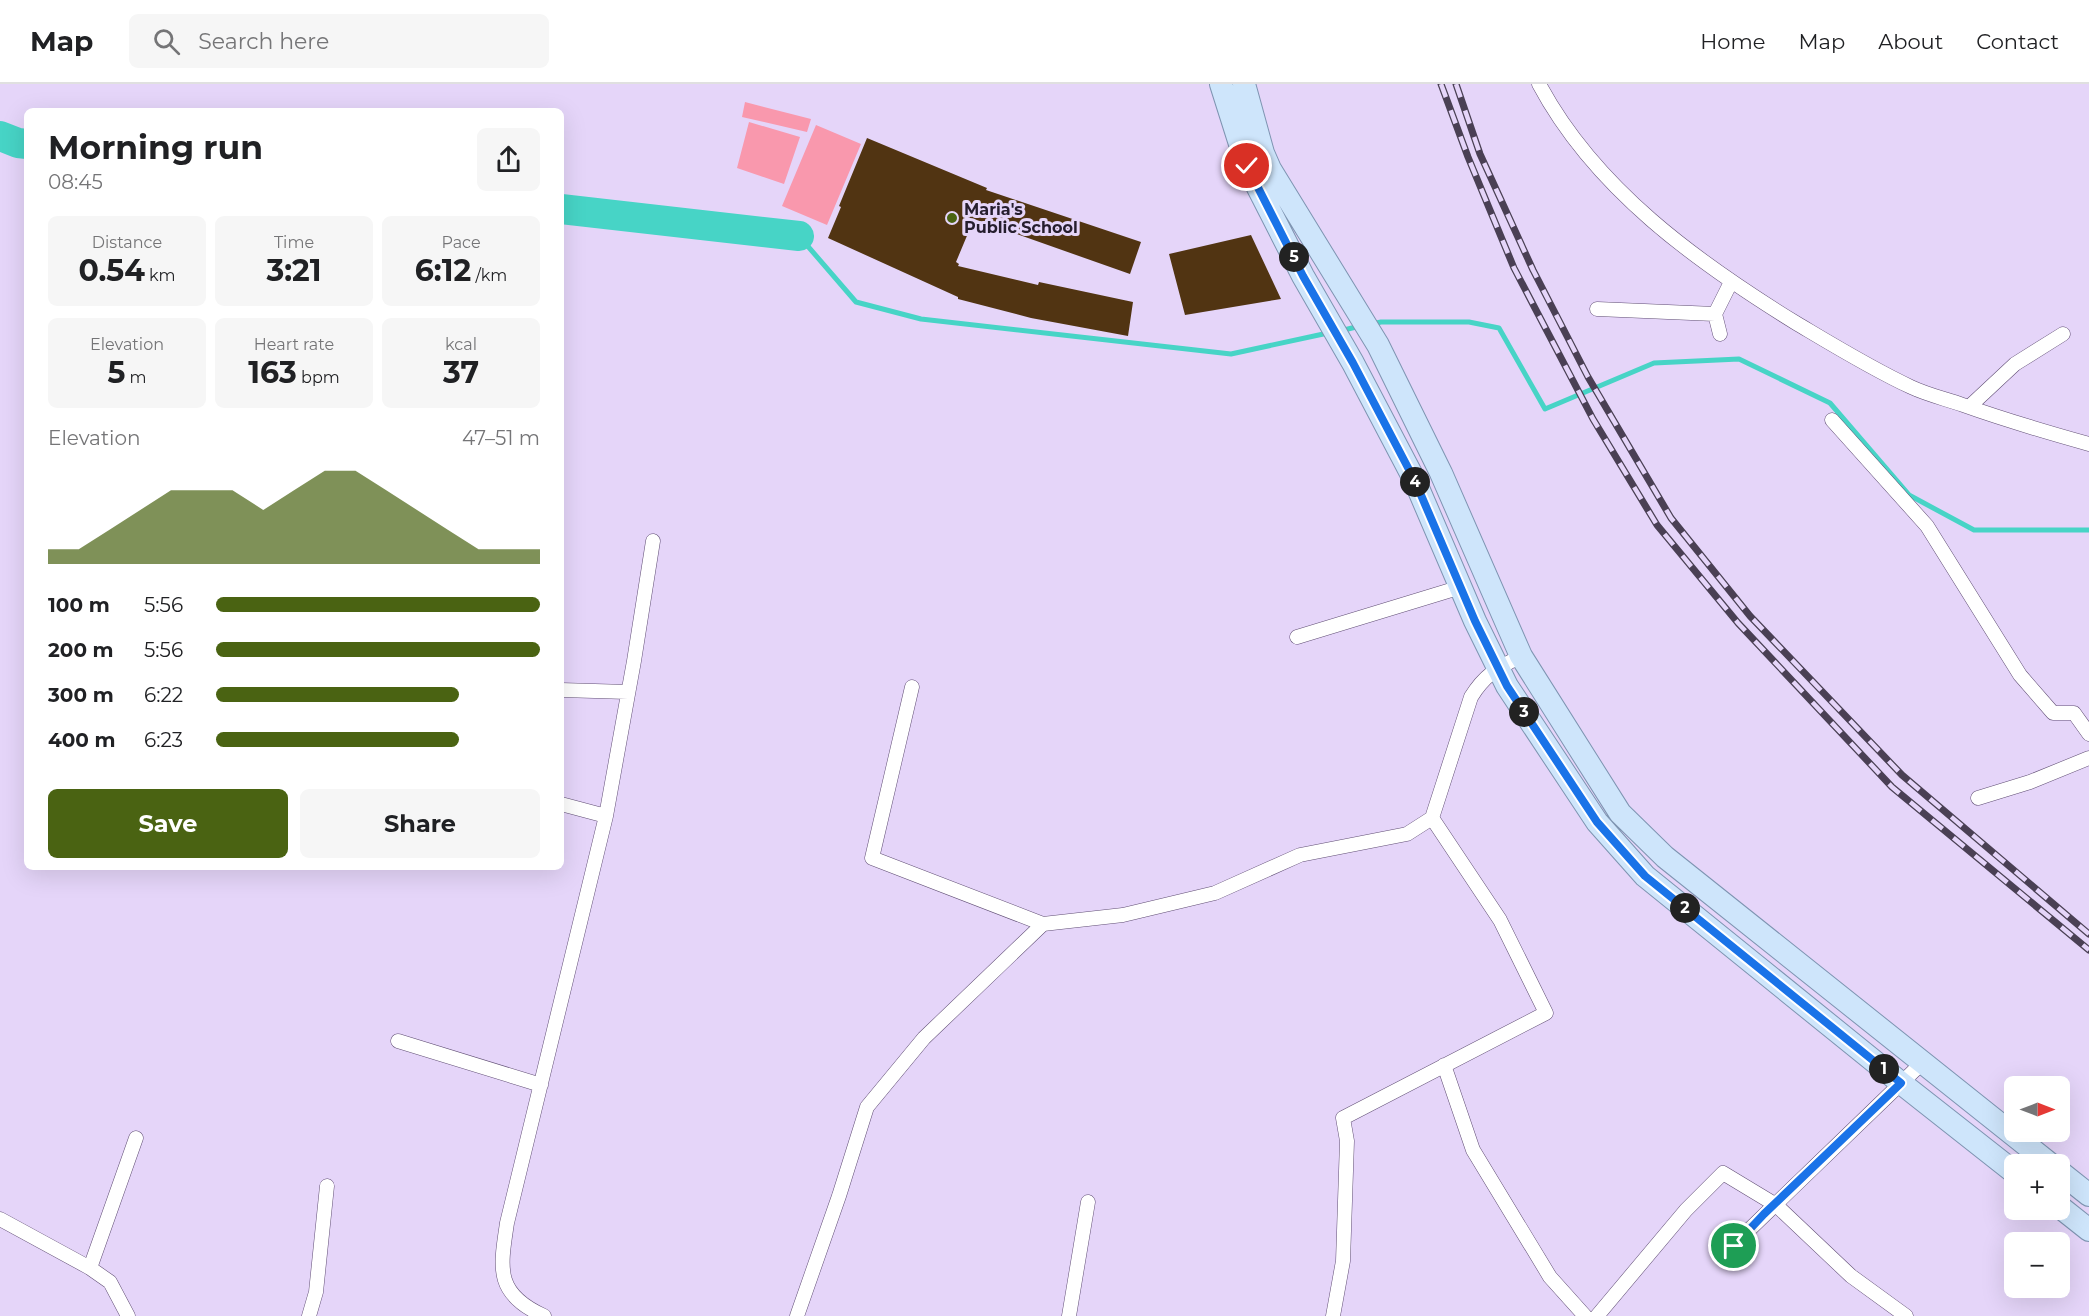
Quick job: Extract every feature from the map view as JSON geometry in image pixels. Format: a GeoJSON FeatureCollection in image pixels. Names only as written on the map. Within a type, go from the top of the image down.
{"type":"FeatureCollection","features":[{"type":"Feature","properties":{"kind":"main road"},"geometry":{"type":"LineString","coordinates":[[1221,84],[1247,166],[1303,276],[1353,363],[1415,481],[1507,686],[1597,822],[1645,876],[2004,1164]]}},
{"type":"Feature","properties":{"kind":"main road"},"geometry":{"type":"LineString","coordinates":[[1244,84],[1263,153],[1280,189],[1331,266],[1378,345],[1440,473],[1521,656],[1620,813],[1665,857],[2037,1154]]}},
{"type":"Feature","properties":{"kind":"main road"},"geometry":{"type":"LineString","coordinates":[[2070,1180],[2089,1195]]}},
{"type":"Feature","properties":{"kind":"main road"},"geometry":{"type":"LineString","coordinates":[[2070,1215],[2089,1230]]}},
{"type":"Feature","properties":{"kind":"street"},"geometry":{"type":"LineString","coordinates":[[1539,84],[1549,104],[1591,160],[1655,224],[1731,282],[1822,339],[1912,388],[2024,426],[2089,444]]}},
{"type":"Feature","properties":{"kind":"street"},"geometry":{"type":"LineString","coordinates":[[1720,334],[1715,314],[1731,282]]}},
{"type":"Feature","properties":{"kind":"street"},"geometry":{"type":"LineString","coordinates":[[1597,309],[1715,314]]}},
{"type":"Feature","properties":{"kind":"street"},"geometry":{"type":"LineString","coordinates":[[1969,407],[2015,364],[2062,334]]}},
{"type":"Feature","properties":{"kind":"street"},"geometry":{"type":"LineString","coordinates":[[1832,420],[1927,526],[2020,675],[2054,713],[2074,713],[2089,734]]}},
{"type":"Feature","properties":{"kind":"street"},"geometry":{"type":"LineString","coordinates":[[544,1316],[528,1308],[513,1296],[505,1282],[501,1263],[507,1223],[606,816],[653,541]]}},
{"type":"Feature","properties":{"kind":"street"},"geometry":{"type":"LineString","coordinates":[[1297,637],[1461,587]]}},
{"type":"Feature","properties":{"kind":"street"},"geometry":{"type":"LineString","coordinates":[[912,687],[872,858],[1043,924],[1123,915],[1215,893],[1300,855],[1407,834],[1432,818],[1471,697],[1487,675],[1521,656]]}},
{"type":"Feature","properties":{"kind":"street"},"geometry":{"type":"LineString","coordinates":[[564,690],[628,692]]}},
{"type":"Feature","properties":{"kind":"street"},"geometry":{"type":"LineString","coordinates":[[1978,798],[2030,782],[2089,758]]}},
{"type":"Feature","properties":{"kind":"street"},"geometry":{"type":"LineString","coordinates":[[564,805],[606,816]]}},
{"type":"Feature","properties":{"kind":"street"},"geometry":{"type":"LineString","coordinates":[[1334,1316],[1343,1261],[1347,1142],[1343,1118],[1546,1013],[1500,920],[1432,818]]}},
{"type":"Feature","properties":{"kind":"street"},"geometry":{"type":"LineString","coordinates":[[796,1316],[839,1196],[867,1107],[924,1038],[1043,924]]}},
{"type":"Feature","properties":{"kind":"street"},"geometry":{"type":"LineString","coordinates":[[398,1041],[541,1085]]}},
{"type":"Feature","properties":{"kind":"street"},"geometry":{"type":"LineString","coordinates":[[1724,1255],[1922,1063]]}},
{"type":"Feature","properties":{"kind":"street"},"geometry":{"type":"LineString","coordinates":[[1444,1065],[1473,1150],[1550,1277],[1586,1316]]}},
{"type":"Feature","properties":{"kind":"street"},"geometry":{"type":"LineString","coordinates":[[90,1268],[136,1138]]}},
{"type":"Feature","properties":{"kind":"street"},"geometry":{"type":"LineString","coordinates":[[1597,1316],[1686,1210],[1723,1173],[1776,1204],[1851,1276],[1906,1316]]}},
{"type":"Feature","properties":{"kind":"street"},"geometry":{"type":"LineString","coordinates":[[309,1316],[316,1292],[327,1186]]}},
{"type":"Feature","properties":{"kind":"street"},"geometry":{"type":"LineString","coordinates":[[1069,1316],[1088,1202]]}},
{"type":"Feature","properties":{"kind":"street"},"geometry":{"type":"LineString","coordinates":[[0,1219],[90,1268],[110,1282],[129,1316]]}},
{"type":"Feature","properties":{"kind":"shaded area"},"geometry":{"type":"Polygon","coordinates":[[[745,102],[811,119],[807,132],[742,117],[745,102]]]}},
{"type":"Feature","properties":{"kind":"shaded area"},"geometry":{"type":"Polygon","coordinates":[[[749,122],[800,137],[784,184],[737,168],[749,122]]]}},
{"type":"Feature","properties":{"kind":"shaded area"},"geometry":{"type":"Polygon","coordinates":[[[816,125],[861,144],[827,225],[782,206],[816,125]]]}},
{"type":"Feature","properties":{"kind":"building"},"geometry":{"type":"Polygon","coordinates":[[[867,138],[987,188],[986,190],[1141,242],[1130,274],[974,219],[956,262],[958,266],[1038,285],[1039,282],[1133,302],[1128,336],[1031,318],[958,299],[958,297],[828,238],[867,138]]]}},
{"type":"Feature","properties":{"kind":"building"},"geometry":{"type":"Polygon","coordinates":[[[1251,235],[1281,299],[1185,315],[1169,254],[1251,235]]]}},
{"type":"Feature","properties":{"kind":"waterway"},"geometry":{"type":"LineString","coordinates":[[0,136],[24,144]]}},
{"type":"Feature","properties":{"kind":"waterway"},"geometry":{"type":"LineString","coordinates":[[564,209],[799,236]]}},
{"type":"Feature","properties":{"kind":"waterway"},"geometry":{"type":"LineString","coordinates":[[799,236],[856,302],[921,319],[1231,354],[1328,333]]}},
{"type":"Feature","properties":{"kind":"waterway"},"geometry":{"type":"LineString","coordinates":[[1372,324],[1381,322],[1469,322],[1499,328],[1545,409],[1654,363],[1739,359],[1830,403],[1909,495],[1974,530],[2089,530]]}},
{"type":"Feature","properties":{"kind":"waterway"},"geometry":{"type":"LineString","coordinates":[[1340,331],[1360,326]]}},
{"type":"Feature","properties":{"kind":"railway"},"geometry":{"type":"LineString","coordinates":[[1441,84],[1468,157],[1514,268],[1593,419],[1657,525],[1738,623],[1892,787],[2089,950]]}},
{"type":"Feature","properties":{"kind":"railway"},"geometry":{"type":"LineString","coordinates":[[1456,84],[1480,154],[1533,270],[1588,377],[1671,518],[1750,616],[1902,775],[2089,934]]}},
{"type":"Feature","properties":{"kind":"place","name":"Maria's Public School"},"geometry":{"type":"Point","coordinates":[952,218]}},
{"type":"Feature","properties":{"kind":"route"},"geometry":{"type":"LineString","coordinates":[[1247,166],[1303,276],[1353,363],[1415,481],[1475,621],[1507,686],[1597,822],[1645,876],[1901,1083],[1764,1214],[1734,1246]]}}]}
